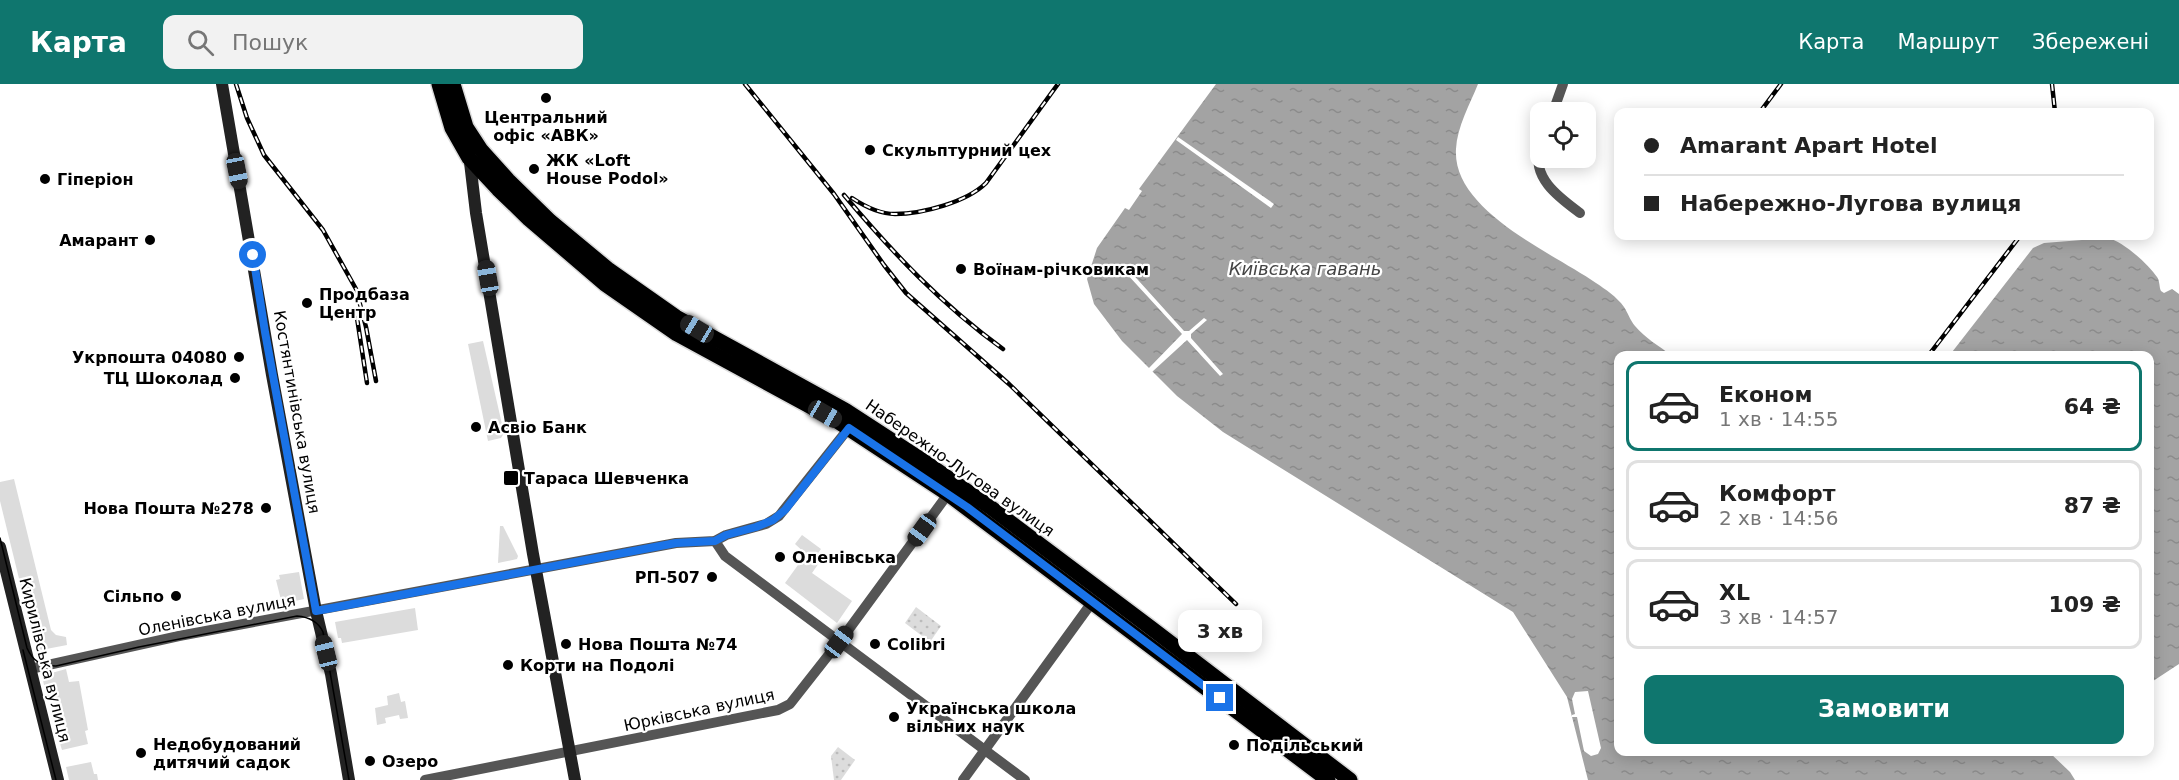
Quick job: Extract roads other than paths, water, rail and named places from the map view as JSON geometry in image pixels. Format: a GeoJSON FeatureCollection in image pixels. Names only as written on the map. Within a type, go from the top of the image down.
{"type":"FeatureCollection","features":[{"type":"Feature","properties":{"kind":"main road","name":"Набережно-Лугова вулиця"},"geometry":{"type":"LineString","coordinates":[[439,84],[452,128],[469,158],[506,198],[541,230],[629,302],[677,334],[853,423],[1326,776],[1350,780]]}},
{"type":"Feature","properties":{"kind":"main road","name":"Набережно-Лугова вулиця"},"geometry":{"type":"LineString","coordinates":[[453,84],[466,127],[493,164],[582,249],[636,291],[983,502],[1326,776]]}},
{"type":"Feature","properties":{"kind":"street","name":"Костянтинівська вулиця"},"geometry":{"type":"LineString","coordinates":[[222,84],[316,611],[331,674],[349,780]]}},
{"type":"Feature","properties":{"kind":"street"},"geometry":{"type":"LineString","coordinates":[[1557,102],[1563,84]]}},
{"type":"Feature","properties":{"kind":"street"},"geometry":{"type":"LineString","coordinates":[[466,127],[476,213],[536,570],[575,780]]}},
{"type":"Feature","properties":{"kind":"street"},"geometry":{"type":"LineString","coordinates":[[1540,168],[1543,178],[1558,196],[1580,213]]}},
{"type":"Feature","properties":{"kind":"street","name":"Оленівська вулиця"},"geometry":{"type":"LineString","coordinates":[[30,669],[179,636],[676,543],[715,541],[726,535],[766,524],[779,516],[853,423]]}},
{"type":"Feature","properties":{"kind":"street","name":"Юрківська вулиця"},"geometry":{"type":"LineString","coordinates":[[425,780],[778,710],[795,700],[948,494]]}},
{"type":"Feature","properties":{"kind":"street"},"geometry":{"type":"LineString","coordinates":[[715,541],[725,556],[1025,780]]}},
{"type":"Feature","properties":{"kind":"street","name":"Кирилівська вулиця"},"geometry":{"type":"LineString","coordinates":[[0,547],[58,780]]}},
{"type":"Feature","properties":{"kind":"street"},"geometry":{"type":"LineString","coordinates":[[963,780],[1093,601]]}},
{"type":"Feature","properties":{"kind":"water","name":"Київська гавань"},"geometry":{"type":"Polygon","coordinates":[[[1216,84],[1478,84],[1461,124],[1456,149],[1459,171],[1470,192],[1487,211],[1508,228],[1611,294],[1624,307],[1639,330],[1666,351],[1614,351],[1614,756],[2053,756],[2075,780],[1588,780],[1567,697],[1513,612],[1223,432],[1177,396],[1122,341],[1094,304],[1087,279],[1097,248],[1125,208],[1129,210],[1142,191],[1139,189],[1216,84]]]}},
{"type":"Feature","properties":{"kind":"water"},"geometry":{"type":"Polygon","coordinates":[[[2113,240],[2127,248],[2148,266],[2159,280],[2161,291],[2164,293],[2172,289],[2179,294],[2179,664],[2154,680],[2154,351],[1953,351],[2033,248],[2044,243],[2113,240]]]}},
{"type":"Feature","properties":{"kind":"tram line"},"geometry":{"type":"LineString","coordinates":[[0,538],[27,648],[35,660],[46,665],[56,666],[297,616],[316,622],[323,632],[349,780]]}},
{"type":"Feature","properties":{"kind":"tram line"},"geometry":{"type":"LineString","coordinates":[[23,650],[56,780]]}},
{"type":"Feature","properties":{"kind":"railway"},"geometry":{"type":"LineString","coordinates":[[236,84],[247,118],[264,155],[323,230],[356,289],[376,381]]}},
{"type":"Feature","properties":{"kind":"railway"},"geometry":{"type":"LineString","coordinates":[[745,84],[834,194],[906,293],[1009,384],[1236,604]]}},
{"type":"Feature","properties":{"kind":"railway"},"geometry":{"type":"LineString","coordinates":[[852,198],[873,209],[895,214],[931,209],[968,196],[986,183],[1058,84]]}},
{"type":"Feature","properties":{"kind":"railway"},"geometry":{"type":"LineString","coordinates":[[1763,108],[1781,84]]}},
{"type":"Feature","properties":{"kind":"railway"},"geometry":{"type":"LineString","coordinates":[[2052,84],[2055,108]]}},
{"type":"Feature","properties":{"kind":"railway"},"geometry":{"type":"LineString","coordinates":[[844,195],[938,296],[1003,349]]}},
{"type":"Feature","properties":{"kind":"railway"},"geometry":{"type":"LineString","coordinates":[[1932,351],[2017,240]]}},
{"type":"Feature","properties":{"kind":"railway"},"geometry":{"type":"LineString","coordinates":[[357,318],[367,383]]}},
{"type":"Feature","properties":{"kind":"place","name":"Центральний офіс «АВК»"},"geometry":{"type":"Point","coordinates":[546,98]}},
{"type":"Feature","properties":{"kind":"place","name":"Скульптурний цех"},"geometry":{"type":"Point","coordinates":[870,150]}},
{"type":"Feature","properties":{"kind":"place","name":"ЖК «Loft House Podol»"},"geometry":{"type":"Point","coordinates":[534,169]}},
{"type":"Feature","properties":{"kind":"place","name":"Гіперіон"},"geometry":{"type":"Point","coordinates":[45,179]}},
{"type":"Feature","properties":{"kind":"place","name":"Амарант"},"geometry":{"type":"Point","coordinates":[150,240]}},
{"type":"Feature","properties":{"kind":"place","name":"Воїнам-річковикам"},"geometry":{"type":"Point","coordinates":[961,269]}},
{"type":"Feature","properties":{"kind":"place","name":"Продбаза Центр"},"geometry":{"type":"Point","coordinates":[307,303]}},
{"type":"Feature","properties":{"kind":"place","name":"Укрпошта 04080"},"geometry":{"type":"Point","coordinates":[239,357]}},
{"type":"Feature","properties":{"kind":"place","name":"ТЦ Шоколад"},"geometry":{"type":"Point","coordinates":[235,378]}},
{"type":"Feature","properties":{"kind":"place","name":"Асвіо Банк"},"geometry":{"type":"Point","coordinates":[476,427]}},
{"type":"Feature","properties":{"kind":"place","name":"Тараса Шевченка"},"geometry":{"type":"Point","coordinates":[511,478]}},
{"type":"Feature","properties":{"kind":"place","name":"Нова Пошта №278"},"geometry":{"type":"Point","coordinates":[266,508]}},
{"type":"Feature","properties":{"kind":"place","name":"Оленівська"},"geometry":{"type":"Point","coordinates":[780,557]}},
{"type":"Feature","properties":{"kind":"place","name":"РП-507"},"geometry":{"type":"Point","coordinates":[712,577]}},
{"type":"Feature","properties":{"kind":"place","name":"Сільпо"},"geometry":{"type":"Point","coordinates":[176,596]}},
{"type":"Feature","properties":{"kind":"place","name":"Нова Пошта №74"},"geometry":{"type":"Point","coordinates":[566,644]}},
{"type":"Feature","properties":{"kind":"place","name":"Colibri"},"geometry":{"type":"Point","coordinates":[875,644]}},
{"type":"Feature","properties":{"kind":"place","name":"Корти на Подолі"},"geometry":{"type":"Point","coordinates":[508,665]}},
{"type":"Feature","properties":{"kind":"place","name":"Українська школа вільних наук"},"geometry":{"type":"Point","coordinates":[894,717]}},
{"type":"Feature","properties":{"kind":"place","name":"Подільський"},"geometry":{"type":"Point","coordinates":[1234,745]}},
{"type":"Feature","properties":{"kind":"place","name":"Недобудований дитячий садок"},"geometry":{"type":"Point","coordinates":[141,753]}},
{"type":"Feature","properties":{"kind":"place","name":"Озеро"},"geometry":{"type":"Point","coordinates":[370,761]}}]}
